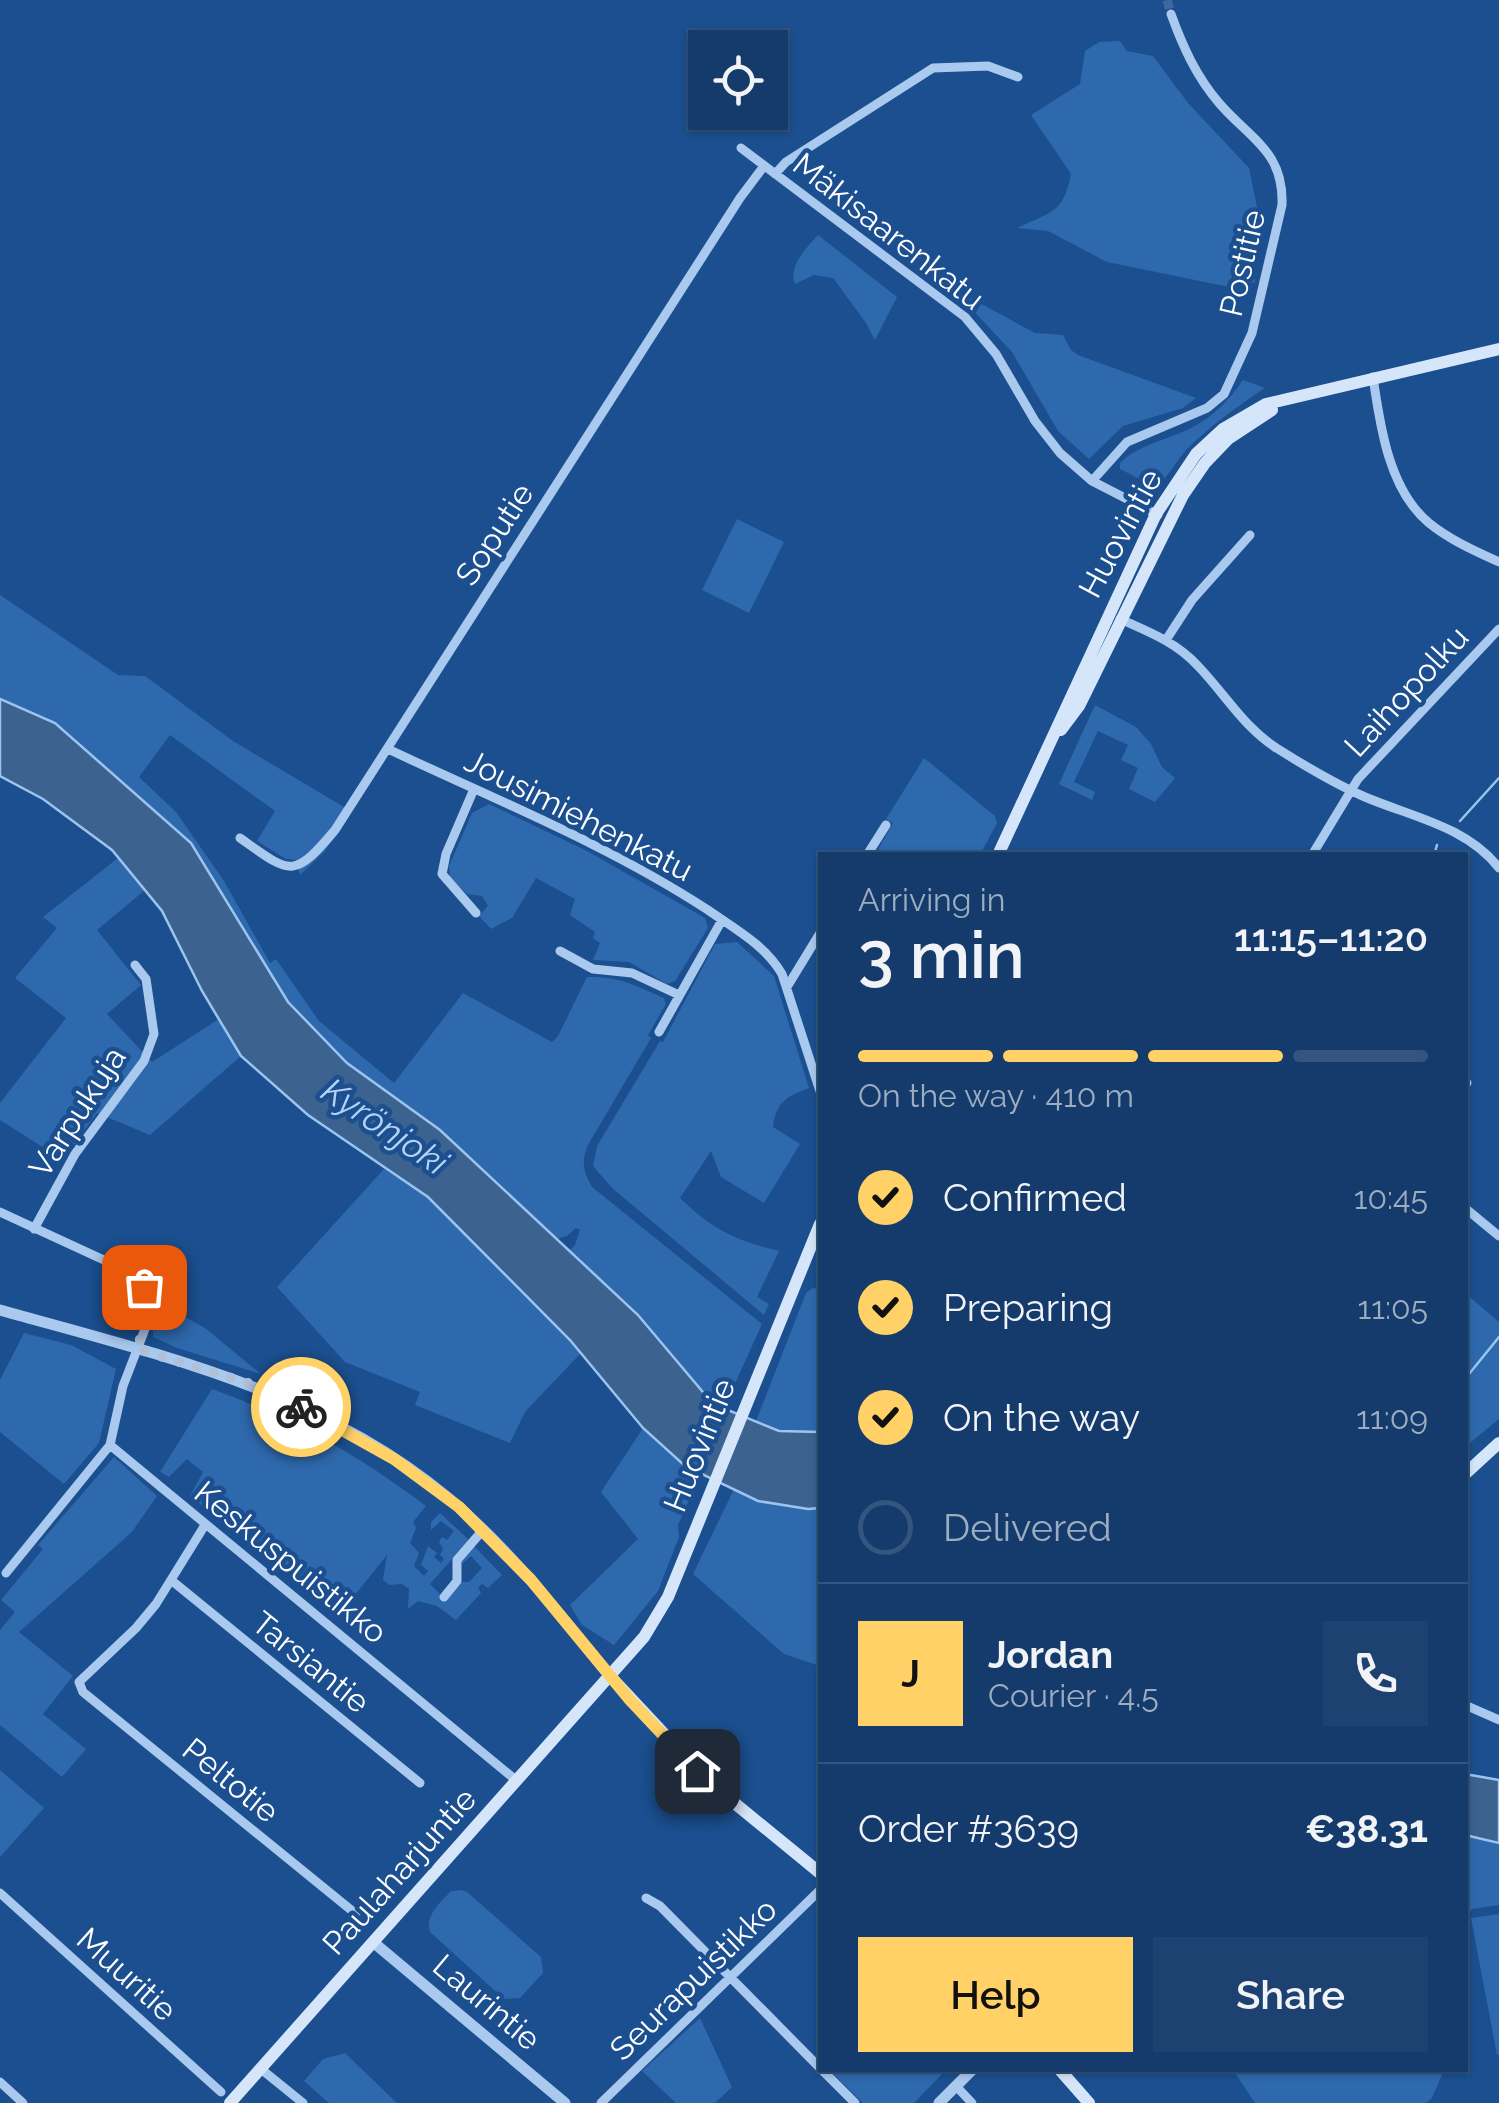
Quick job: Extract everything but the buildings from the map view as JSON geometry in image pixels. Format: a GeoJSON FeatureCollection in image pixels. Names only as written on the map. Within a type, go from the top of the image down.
{"type":"FeatureCollection","features":[{"type":"Feature","properties":{"kind":"main road","name":"Huovintie"},"geometry":{"type":"LineString","coordinates":[[1115,617],[1156,514],[1196,454],[1223,429],[1266,404],[1499,349]]}},
{"type":"Feature","properties":{"kind":"main road","name":"Huovintie"},"geometry":{"type":"LineString","coordinates":[[999,852],[1054,740],[1067,702],[1205,463],[1228,439],[1288,399]]}},
{"type":"Feature","properties":{"kind":"main road","name":"Huovintie"},"geometry":{"type":"LineString","coordinates":[[611,1677],[657,1617],[818,1229]]}},
{"type":"Feature","properties":{"kind":"main road"},"geometry":{"type":"LineString","coordinates":[[1468,1471],[1499,1443]]}},
{"type":"Feature","properties":{"kind":"main road"},"geometry":{"type":"LineString","coordinates":[[611,1677],[704,1777],[818,1870]]}},
{"type":"Feature","properties":{"kind":"main road","name":"Paulaharjuntie"},"geometry":{"type":"LineString","coordinates":[[226,2098],[261,2068],[611,1677]]}},
{"type":"Feature","properties":{"kind":"main road"},"geometry":{"type":"LineString","coordinates":[[1062,2072],[1089,2103]]}},
{"type":"Feature","properties":{"kind":"street","name":"Postitie"},"geometry":{"type":"LineString","coordinates":[[1092,481],[1127,442],[1207,408],[1224,394],[1252,333],[1282,205],[1283,184],[1268,149],[1218,102],[1203,82],[1188,58],[1171,14]]}},
{"type":"Feature","properties":{"kind":"street"},"geometry":{"type":"LineString","coordinates":[[775,174],[786,162],[933,68],[988,66],[1018,76]]}},
{"type":"Feature","properties":{"kind":"street","name":"Mäkisaarenkatu"},"geometry":{"type":"LineString","coordinates":[[742,148],[965,317],[996,354],[1035,420],[1060,453],[1092,481],[1170,521]]}},
{"type":"Feature","properties":{"kind":"street","name":"Soputie"},"geometry":{"type":"LineString","coordinates":[[240,838],[285,867],[302,865],[336,830],[708,247],[764,166]]}},
{"type":"Feature","properties":{"kind":"street"},"geometry":{"type":"LineString","coordinates":[[1373,377],[1401,488],[1427,522],[1499,562]]}},
{"type":"Feature","properties":{"kind":"street"},"geometry":{"type":"LineString","coordinates":[[1166,640],[1192,600],[1250,535]]}},
{"type":"Feature","properties":{"kind":"street"},"geometry":{"type":"LineString","coordinates":[[1115,617],[1166,640],[1199,666],[1254,732],[1275,748],[1350,789],[1459,834],[1499,868]]}},
{"type":"Feature","properties":{"kind":"street","name":"Laihopolku"},"geometry":{"type":"LineString","coordinates":[[1314,852],[1350,789],[1499,629]]}},
{"type":"Feature","properties":{"kind":"street","name":"Jousimiehenkatu"},"geometry":{"type":"LineString","coordinates":[[388,749],[608,852],[755,942],[775,961],[787,987],[818,1086]]}},
{"type":"Feature","properties":{"kind":"street"},"geometry":{"type":"LineString","coordinates":[[474,789],[446,854],[442,874],[476,912]]}},
{"type":"Feature","properties":{"kind":"street"},"geometry":{"type":"LineString","coordinates":[[870,852],[886,825]]}},
{"type":"Feature","properties":{"kind":"street"},"geometry":{"type":"LineString","coordinates":[[659,1032],[722,920]]}},
{"type":"Feature","properties":{"kind":"street"},"geometry":{"type":"LineString","coordinates":[[787,987],[818,936]]}},
{"type":"Feature","properties":{"kind":"street"},"geometry":{"type":"LineString","coordinates":[[560,950],[593,969],[632,974],[679,996]]}},
{"type":"Feature","properties":{"kind":"street","name":"Varpukuja"},"geometry":{"type":"LineString","coordinates":[[34,1228],[76,1154],[144,1061],[154,1034],[146,979],[136,965]]}},
{"type":"Feature","properties":{"kind":"street"},"geometry":{"type":"LineString","coordinates":[[1468,1210],[1499,1236]]}},
{"type":"Feature","properties":{"kind":"street"},"geometry":{"type":"LineString","coordinates":[[0,1212],[119,1268],[144,1287],[148,1312],[123,1386],[110,1445],[6,1573]]}},
{"type":"Feature","properties":{"kind":"street"},"geometry":{"type":"LineString","coordinates":[[0,1310],[248,1383],[310,1411],[424,1479],[531,1580],[611,1677]]}},
{"type":"Feature","properties":{"kind":"street","name":"Keskuspuistikko"},"geometry":{"type":"LineString","coordinates":[[110,1445],[517,1781]]}},
{"type":"Feature","properties":{"kind":"street"},"geometry":{"type":"LineString","coordinates":[[171,1580],[205,1525]]}},
{"type":"Feature","properties":{"kind":"street"},"geometry":{"type":"LineString","coordinates":[[444,1597],[456,1582],[457,1560],[482,1530]]}},
{"type":"Feature","properties":{"kind":"street","name":"Peltotie"},"geometry":{"type":"LineString","coordinates":[[171,1580],[136,1628],[79,1682],[83,1692],[356,1914]]}},
{"type":"Feature","properties":{"kind":"street","name":"Tarsiantie"},"geometry":{"type":"LineString","coordinates":[[171,1580],[420,1782]]}},
{"type":"Feature","properties":{"kind":"street"},"geometry":{"type":"LineString","coordinates":[[1468,1706],[1499,1720]]}},
{"type":"Feature","properties":{"kind":"street","name":"Seurapuistikko"},"geometry":{"type":"LineString","coordinates":[[601,2103],[818,1892]]}},
{"type":"Feature","properties":{"kind":"street","name":"Muuritie"},"geometry":{"type":"LineString","coordinates":[[0,1894],[226,2098]]}},
{"type":"Feature","properties":{"kind":"street"},"geometry":{"type":"LineString","coordinates":[[646,1898],[660,1906],[818,2066]]}},
{"type":"Feature","properties":{"kind":"street","name":"Laurintie"},"geometry":{"type":"LineString","coordinates":[[373,1942],[565,2103]]}},
{"type":"Feature","properties":{"kind":"street"},"geometry":{"type":"LineString","coordinates":[[261,2068],[302,2103]]}},
{"type":"Feature","properties":{"kind":"street"},"geometry":{"type":"LineString","coordinates":[[824,2072],[855,2103]]}},
{"type":"Feature","properties":{"kind":"street"},"geometry":{"type":"LineString","coordinates":[[939,2103],[970,2072]]}},
{"type":"Feature","properties":{"kind":"street"},"geometry":{"type":"LineString","coordinates":[[0,2082],[24,2103]]}},
{"type":"Feature","properties":{"kind":"street"},"geometry":{"type":"LineString","coordinates":[[956,2086],[972,2103]]}},
{"type":"Feature","properties":{"kind":"shaded area"},"geometry":{"type":"Polygon","coordinates":[[[1120,41],[1127,51],[1153,56],[1188,103],[1249,168],[1257,207],[1255,282],[1234,288],[1107,262],[1048,231],[1017,228],[1060,204],[1071,174],[1031,115],[1080,84],[1085,51],[1099,42],[1120,41]]]}},
{"type":"Feature","properties":{"kind":"shaded area"},"geometry":{"type":"Polygon","coordinates":[[[818,235],[897,297],[875,340],[833,278],[814,275],[795,284],[796,264],[818,235]]]}},
{"type":"Feature","properties":{"kind":"shaded area"},"geometry":{"type":"Polygon","coordinates":[[[952,288],[1035,333],[1063,335],[1078,355],[1196,398],[1183,408],[1123,426],[1089,459],[1058,431],[1012,352],[952,288]]]}},
{"type":"Feature","properties":{"kind":"shaded area"},"geometry":{"type":"Polygon","coordinates":[[[1243,380],[1265,388],[1196,440],[1155,487],[1120,469],[1120,463],[1136,451],[1206,419],[1243,380]]]}},
{"type":"Feature","properties":{"kind":"shaded area"},"geometry":{"type":"Polygon","coordinates":[[[737,519],[784,542],[749,613],[702,590],[737,519]]]}},
{"type":"Feature","properties":{"kind":"shaded area"},"geometry":{"type":"Polygon","coordinates":[[[0,595],[118,675],[145,676],[233,741],[344,807],[349,816],[325,851],[300,875],[296,860],[286,859],[257,841],[275,811],[170,735],[139,777],[176,812],[224,881],[270,963],[276,959],[319,1021],[394,1083],[463,993],[552,1042],[587,977],[619,980],[664,998],[666,1004],[648,1035],[651,1038],[588,1145],[584,1166],[592,1187],[762,1324],[724,1408],[713,1404],[638,1315],[569,1251],[580,1230],[576,1228],[556,1239],[440,1130],[347,1063],[288,1002],[191,843],[55,723],[0,699],[0,595]]]}},
{"type":"Feature","properties":{"kind":"shaded area"},"geometry":{"type":"Polygon","coordinates":[[[1095,705],[1136,727],[1151,744],[1162,767],[1175,778],[1155,802],[1129,789],[1138,768],[1121,760],[1128,745],[1098,731],[1074,782],[1095,792],[1092,800],[1059,784],[1095,705]]]}},
{"type":"Feature","properties":{"kind":"shaded area"},"geometry":{"type":"Polygon","coordinates":[[[924,758],[995,816],[997,823],[982,852],[877,852],[893,823],[886,819],[924,758]]]}},
{"type":"Feature","properties":{"kind":"shaded area"},"geometry":{"type":"Polygon","coordinates":[[[489,804],[587,851],[705,918],[708,928],[675,981],[667,984],[629,962],[593,960],[600,943],[593,938],[595,932],[570,915],[575,899],[536,878],[512,918],[491,929],[479,916],[488,906],[482,896],[467,894],[450,878],[449,866],[472,813],[489,804]]]}},
{"type":"Feature","properties":{"kind":"shaded area"},"geometry":{"type":"Polygon","coordinates":[[[118,858],[145,890],[97,930],[141,985],[107,1014],[152,1062],[219,1019],[241,1056],[150,1135],[97,1113],[63,1160],[0,1120],[0,1103],[66,1018],[15,978],[57,928],[43,917],[118,858]]]}},
{"type":"Feature","properties":{"kind":"shaded area"},"geometry":{"type":"Polygon","coordinates":[[[737,942],[774,976],[809,1088],[784,1101],[773,1127],[800,1144],[764,1203],[721,1177],[711,1151],[680,1198],[725,1232],[779,1251],[757,1297],[769,1304],[764,1315],[612,1188],[593,1166],[597,1146],[660,1041],[663,1042],[715,944],[737,942]]]}},
{"type":"Feature","properties":{"kind":"shaded area"},"geometry":{"type":"Polygon","coordinates":[[[384,1169],[428,1196],[581,1353],[525,1412],[510,1443],[415,1405],[420,1392],[345,1362],[277,1287],[384,1169]]]}},
{"type":"Feature","properties":{"kind":"shaded area"},"geometry":{"type":"Polygon","coordinates":[[[818,1289],[818,1432],[779,1431],[756,1421],[806,1293],[818,1289]]]}},
{"type":"Feature","properties":{"kind":"shaded area"},"geometry":{"type":"Polygon","coordinates":[[[1468,1296],[1499,1322],[1499,1419],[1468,1445],[1468,1296]]]}},
{"type":"Feature","properties":{"kind":"shaded area"},"geometry":{"type":"Polygon","coordinates":[[[161,1304],[205,1328],[261,1374],[153,1337],[154,1318],[161,1304]]]}},
{"type":"Feature","properties":{"kind":"shaded area"},"geometry":{"type":"Polygon","coordinates":[[[24,1333],[71,1345],[116,1369],[99,1443],[64,1484],[0,1432],[0,1380],[24,1333]]]}},
{"type":"Feature","properties":{"kind":"shaded area"},"geometry":{"type":"Polygon","coordinates":[[[212,1389],[324,1439],[426,1506],[413,1522],[416,1528],[410,1543],[419,1553],[414,1566],[424,1576],[428,1571],[421,1565],[428,1546],[441,1563],[444,1559],[439,1542],[442,1537],[447,1540],[454,1531],[441,1521],[431,1530],[431,1522],[440,1513],[469,1540],[430,1584],[442,1596],[462,1582],[469,1582],[482,1568],[471,1556],[462,1564],[473,1545],[502,1575],[488,1588],[482,1584],[478,1588],[481,1593],[456,1620],[437,1606],[418,1601],[408,1609],[409,1589],[383,1580],[387,1555],[338,1616],[190,1496],[203,1472],[187,1459],[169,1477],[160,1472],[212,1389]]]}},
{"type":"Feature","properties":{"kind":"shaded area"},"geometry":{"type":"Polygon","coordinates":[[[643,1428],[685,1466],[701,1473],[678,1525],[679,1537],[658,1591],[614,1645],[582,1625],[570,1605],[638,1539],[601,1492],[643,1428]]]}},
{"type":"Feature","properties":{"kind":"shaded area"},"geometry":{"type":"Polygon","coordinates":[[[114,1457],[157,1496],[132,1532],[19,1632],[73,1676],[43,1714],[86,1749],[62,1777],[0,1725],[0,1630],[15,1612],[1,1600],[43,1549],[38,1545],[114,1457]]]}},
{"type":"Feature","properties":{"kind":"shaded area"},"geometry":{"type":"Polygon","coordinates":[[[734,1489],[776,1504],[818,1508],[818,1665],[784,1654],[693,1574],[734,1489]]]}},
{"type":"Feature","properties":{"kind":"shaded area"},"geometry":{"type":"Polygon","coordinates":[[[0,1770],[44,1808],[0,1857],[0,1770]]]}},
{"type":"Feature","properties":{"kind":"shaded area"},"geometry":{"type":"Polygon","coordinates":[[[1468,1836],[1499,1843],[1499,1905],[1472,1909],[1468,1916],[1468,1836]]]}},
{"type":"Feature","properties":{"kind":"shaded area"},"geometry":{"type":"Polygon","coordinates":[[[461,1890],[541,1957],[543,1973],[520,1998],[504,1999],[430,1932],[434,1910],[451,1891],[461,1890]]]}},
{"type":"Feature","properties":{"kind":"shaded area"},"geometry":{"type":"Polygon","coordinates":[[[1499,1914],[1499,2055],[1497,2055],[1471,1918],[1499,1914]]]}},
{"type":"Feature","properties":{"kind":"shaded area"},"geometry":{"type":"Polygon","coordinates":[[[700,2018],[732,2087],[715,2103],[676,2103],[642,2071],[700,2018]]]}},
{"type":"Feature","properties":{"kind":"shaded area"},"geometry":{"type":"Polygon","coordinates":[[[345,2053],[397,2103],[329,2103],[304,2081],[323,2059],[345,2053]]]}},
{"type":"Feature","properties":{"kind":"shaded area"},"geometry":{"type":"Polygon","coordinates":[[[831,2072],[944,2072],[914,2103],[863,2103],[831,2072]]]}},
{"type":"Feature","properties":{"kind":"shaded area"},"geometry":{"type":"Polygon","coordinates":[[[1234,2072],[1443,2072],[1426,2103],[1255,2103],[1234,2072]]]}},
{"type":"Feature","properties":{"kind":"water","name":"Kyrönjoki"},"geometry":{"type":"Polygon","coordinates":[[[0,699],[55,723],[191,843],[288,1002],[347,1063],[440,1130],[638,1315],[713,1404],[779,1431],[818,1432],[818,1508],[758,1501],[685,1466],[643,1428],[570,1340],[428,1197],[308,1115],[241,1056],[202,991],[162,911],[112,850],[43,799],[0,776],[0,699]]]}},
{"type":"Feature","properties":{"kind":"water"},"geometry":{"type":"Polygon","coordinates":[[[1468,1775],[1499,1780],[1499,1843],[1468,1836],[1468,1775]]]}},
{"type":"Feature","properties":{"kind":"waterway"},"geometry":{"type":"LineString","coordinates":[[1460,821],[1499,778]]}},
{"type":"Feature","properties":{"kind":"waterway"},"geometry":{"type":"LineString","coordinates":[[1435,852],[1437,845]]}},
{"type":"Feature","properties":{"kind":"waterway"},"geometry":{"type":"LineString","coordinates":[[1468,1375],[1499,1337]]}},
{"type":"Feature","properties":{"kind":"tunnel"},"geometry":{"type":"LineString","coordinates":[[1167,0],[1171,14]]}},
{"type":"Feature","properties":{"kind":"way so far"},"geometry":{"type":"LineString","coordinates":[[144,1287],[148,1312],[137,1349],[248,1383],[301,1407]]}},
{"type":"Feature","properties":{"kind":"route"},"geometry":{"type":"LineString","coordinates":[[301,1407],[394,1459],[459,1507],[531,1580],[630,1700],[697,1771]]}}]}
